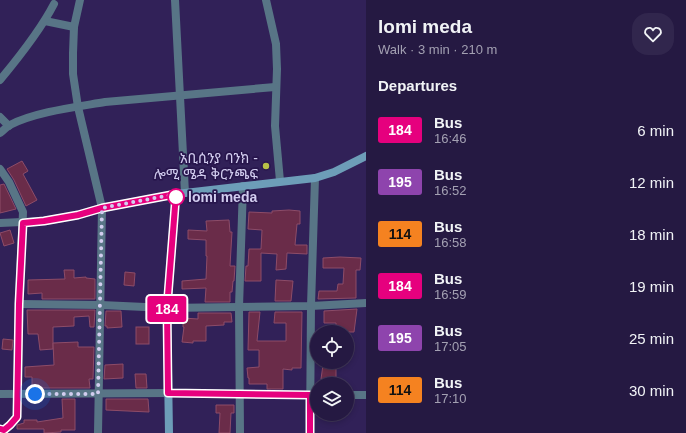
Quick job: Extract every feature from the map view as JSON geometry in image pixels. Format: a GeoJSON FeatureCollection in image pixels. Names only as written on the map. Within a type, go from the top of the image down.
{"type":"FeatureCollection","features":[{"type":"Feature","properties":{"kind":"street"},"geometry":{"type":"LineString","coordinates":[[80,0],[74,27],[72,53],[73,74],[78,106],[102,208],[98,433]]}},
{"type":"Feature","properties":{"kind":"street"},"geometry":{"type":"LineString","coordinates":[[175,0],[185,193]]}},
{"type":"Feature","properties":{"kind":"street"},"geometry":{"type":"LineString","coordinates":[[266,0],[276,44],[277,69],[275,126],[280,181]]}},
{"type":"Feature","properties":{"kind":"street"},"geometry":{"type":"LineString","coordinates":[[0,80],[45,21],[54,4]]}},
{"type":"Feature","properties":{"kind":"street"},"geometry":{"type":"LineString","coordinates":[[45,21],[74,27]]}},
{"type":"Feature","properties":{"kind":"street"},"geometry":{"type":"LineString","coordinates":[[0,133],[9,126],[33,117],[78,106],[105,102],[276,87]]}},
{"type":"Feature","properties":{"kind":"street"},"geometry":{"type":"LineString","coordinates":[[0,117],[9,126]]}},
{"type":"Feature","properties":{"kind":"street"},"geometry":{"type":"LineString","coordinates":[[0,223],[44,221],[176,194],[315,178],[334,172],[366,156]]}},
{"type":"Feature","properties":{"kind":"street"},"geometry":{"type":"LineString","coordinates":[[0,169],[17,196],[23,212],[19,304],[19,394],[17,417],[10,425],[2,430]]}},
{"type":"Feature","properties":{"kind":"street"},"geometry":{"type":"LineString","coordinates":[[313,377],[311,306],[315,178]]}},
{"type":"Feature","properties":{"kind":"street"},"geometry":{"type":"LineString","coordinates":[[240,433],[239,307],[243,186]]}},
{"type":"Feature","properties":{"kind":"street"},"geometry":{"type":"LineString","coordinates":[[169,433],[167,308],[176,194]]}},
{"type":"Feature","properties":{"kind":"street"},"geometry":{"type":"LineString","coordinates":[[19,304],[101,305],[167,308],[311,306],[366,303]]}},
{"type":"Feature","properties":{"kind":"street"},"geometry":{"type":"LineString","coordinates":[[0,394],[168,393],[310,395]]}},
{"type":"Feature","properties":{"kind":"street"},"geometry":{"type":"LineString","coordinates":[[354,395],[366,394]]}},
{"type":"Feature","properties":{"kind":"street"},"geometry":{"type":"LineString","coordinates":[[310,433],[311,421]]}},
{"type":"Feature","properties":{"kind":"building"},"geometry":{"type":"Polygon","coordinates":[[[22,161],[28,171],[23,174],[37,200],[26,206],[14,180],[7,169],[22,161]]]}},
{"type":"Feature","properties":{"kind":"building"},"geometry":{"type":"Polygon","coordinates":[[[4,184],[16,209],[0,213],[0,185],[4,184]]]}},
{"type":"Feature","properties":{"kind":"building"},"geometry":{"type":"Polygon","coordinates":[[[272,211],[300,211],[300,224],[297,224],[295,245],[307,245],[307,254],[287,253],[286,269],[276,270],[277,254],[261,253],[261,281],[245,281],[249,249],[261,249],[262,230],[248,229],[249,212],[272,213],[272,211]]]}},
{"type":"Feature","properties":{"kind":"building"},"geometry":{"type":"Polygon","coordinates":[[[229,220],[230,232],[232,232],[230,266],[235,266],[232,292],[230,292],[230,302],[205,302],[206,288],[182,289],[182,281],[206,279],[206,240],[188,239],[188,230],[207,231],[206,221],[229,220]]]}},
{"type":"Feature","properties":{"kind":"building"},"geometry":{"type":"Polygon","coordinates":[[[10,230],[14,243],[4,246],[0,233],[10,230]]]}},
{"type":"Feature","properties":{"kind":"building"},"geometry":{"type":"Polygon","coordinates":[[[323,258],[361,258],[360,270],[356,270],[356,298],[318,299],[319,291],[337,291],[338,284],[343,284],[344,268],[323,268],[323,258]]]}},
{"type":"Feature","properties":{"kind":"building"},"geometry":{"type":"Polygon","coordinates":[[[64,270],[74,270],[74,278],[86,277],[95,279],[95,299],[42,299],[42,293],[28,294],[28,280],[65,279],[64,270]]]}},
{"type":"Feature","properties":{"kind":"building"},"geometry":{"type":"Polygon","coordinates":[[[125,272],[135,273],[134,286],[124,285],[125,272]]]}},
{"type":"Feature","properties":{"kind":"building"},"geometry":{"type":"Polygon","coordinates":[[[276,280],[293,281],[291,301],[275,301],[276,280]]]}},
{"type":"Feature","properties":{"kind":"building"},"geometry":{"type":"Polygon","coordinates":[[[357,309],[354,332],[354,325],[324,323],[324,311],[357,309]]]}},
{"type":"Feature","properties":{"kind":"building"},"geometry":{"type":"Polygon","coordinates":[[[27,310],[95,310],[94,327],[90,327],[89,316],[74,317],[74,326],[53,327],[53,349],[40,350],[38,334],[28,334],[27,310]]]}},
{"type":"Feature","properties":{"kind":"building"},"geometry":{"type":"Polygon","coordinates":[[[106,311],[121,311],[122,327],[107,328],[107,326],[105,326],[106,311]]]}},
{"type":"Feature","properties":{"kind":"building"},"geometry":{"type":"Polygon","coordinates":[[[249,312],[260,312],[257,341],[286,341],[286,323],[274,323],[275,312],[302,312],[301,368],[292,368],[292,370],[283,369],[283,389],[267,389],[267,384],[249,384],[247,368],[259,367],[259,350],[248,350],[249,312]]]}},
{"type":"Feature","properties":{"kind":"building"},"geometry":{"type":"Polygon","coordinates":[[[198,313],[231,313],[232,322],[224,322],[224,325],[206,326],[206,341],[193,341],[193,343],[182,342],[184,327],[183,318],[198,319],[198,313]]]}},
{"type":"Feature","properties":{"kind":"building"},"geometry":{"type":"Polygon","coordinates":[[[136,327],[149,327],[149,344],[136,344],[136,327]]]}},
{"type":"Feature","properties":{"kind":"building"},"geometry":{"type":"Polygon","coordinates":[[[3,339],[13,340],[12,350],[2,349],[3,339]]]}},
{"type":"Feature","properties":{"kind":"building"},"geometry":{"type":"Polygon","coordinates":[[[78,342],[78,347],[94,347],[93,379],[89,379],[90,388],[32,388],[32,377],[25,377],[25,367],[54,365],[53,343],[78,342]]]}},
{"type":"Feature","properties":{"kind":"building"},"geometry":{"type":"Polygon","coordinates":[[[123,364],[123,378],[104,379],[105,365],[123,364]]]}},
{"type":"Feature","properties":{"kind":"building"},"geometry":{"type":"Polygon","coordinates":[[[322,369],[336,369],[336,377],[321,377],[322,369]]]}},
{"type":"Feature","properties":{"kind":"building"},"geometry":{"type":"Polygon","coordinates":[[[135,374],[146,374],[147,388],[136,388],[135,374]]]}},
{"type":"Feature","properties":{"kind":"building"},"geometry":{"type":"Polygon","coordinates":[[[62,399],[75,399],[75,430],[61,430],[61,432],[44,433],[44,429],[17,429],[17,425],[24,423],[24,420],[37,420],[37,422],[63,418],[62,399]]]}},
{"type":"Feature","properties":{"kind":"building"},"geometry":{"type":"Polygon","coordinates":[[[106,399],[148,399],[149,412],[106,410],[106,399]]]}},
{"type":"Feature","properties":{"kind":"building"},"geometry":{"type":"Polygon","coordinates":[[[216,405],[234,405],[234,413],[231,413],[230,433],[219,433],[220,413],[216,413],[216,405]]]}},
{"type":"Feature","properties":{"kind":"bus line","name":"184"},"geometry":{"type":"LineString","coordinates":[[0,429],[4,430],[17,417],[19,394],[19,304],[23,223],[78,215],[102,208],[176,194],[167,308],[168,393],[310,395],[310,433]]}},
{"type":"Feature","properties":{"kind":"place","name":"አቢሲንያ ባንክ - ሎሚ ሜዳ ቅርንጫፍ"},"geometry":{"type":"Point","coordinates":[266,166]}},
{"type":"Feature","properties":{"kind":"place","name":"lomi meda"},"geometry":{"type":"Point","coordinates":[176,197]}},
{"type":"Feature","properties":{"kind":"route"},"geometry":{"type":"LineString","coordinates":[[35,394],[98,394],[102,208],[176,194],[176,197]]}}]}
